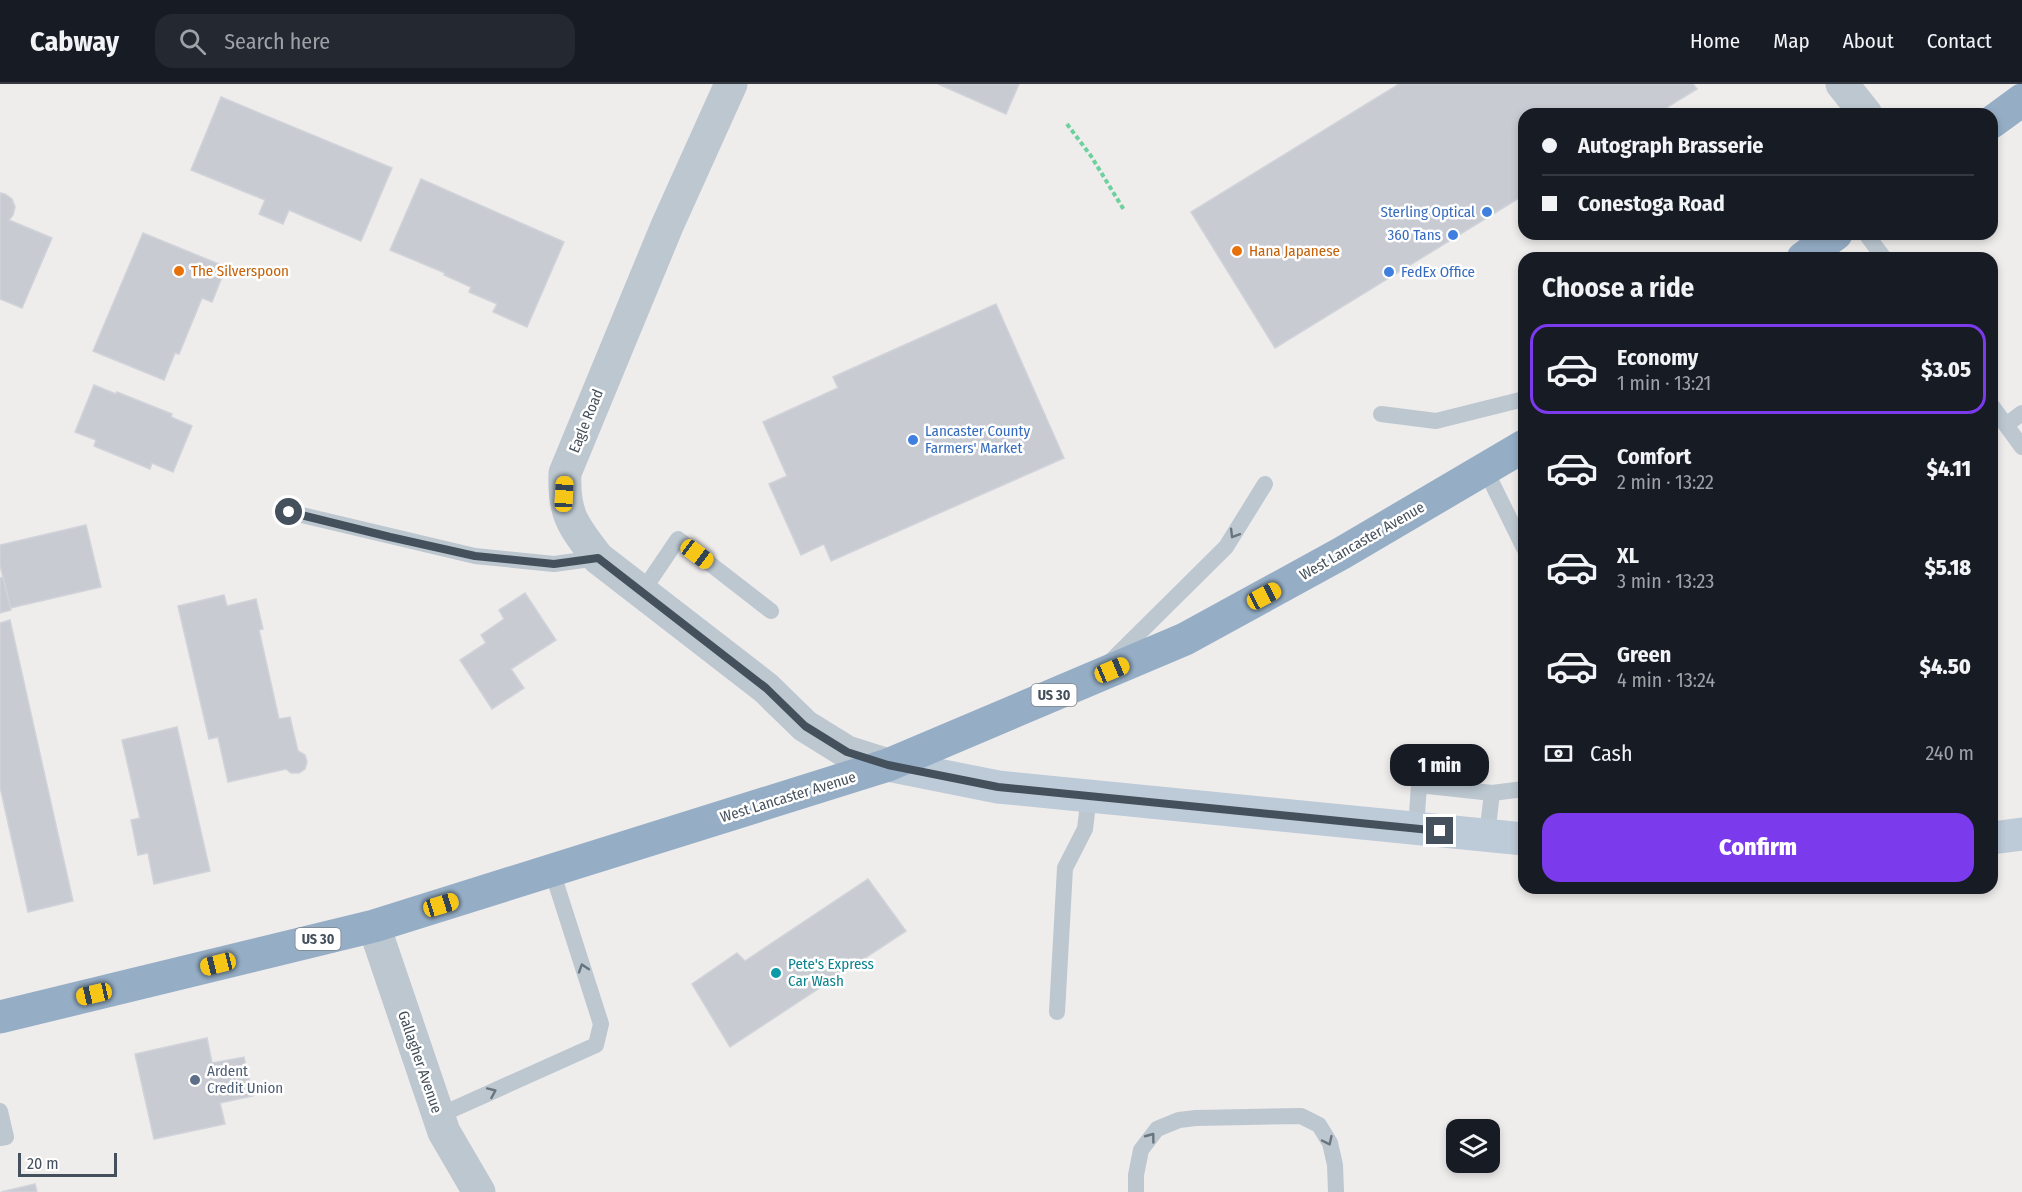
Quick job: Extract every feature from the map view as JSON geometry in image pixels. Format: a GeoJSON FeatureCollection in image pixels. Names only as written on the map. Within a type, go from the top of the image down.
{"type":"FeatureCollection","features":[{"type":"Feature","properties":{"kind":"highway"},"geometry":{"type":"LineString","coordinates":[[1998,118],[2022,100]]}},
{"type":"Feature","properties":{"kind":"highway"},"geometry":{"type":"LineString","coordinates":[[1811,252],[1828,240]]}},
{"type":"Feature","properties":{"kind":"highway","name":"West Lancaster Avenue"},"geometry":{"type":"LineString","coordinates":[[0,1017],[374,926],[888,765],[1185,639],[1342,553],[1518,450]]}},
{"type":"Feature","properties":{"kind":"main road"},"geometry":{"type":"LineString","coordinates":[[888,765],[998,787],[1518,838]]}},
{"type":"Feature","properties":{"kind":"main road"},"geometry":{"type":"LineString","coordinates":[[1998,837],[2022,834]]}},
{"type":"Feature","properties":{"kind":"street","name":"Eagle Road"},"geometry":{"type":"LineString","coordinates":[[732,84],[667,226],[565,473],[564,494],[568,515],[598,558],[766,688],[805,726],[847,752],[888,765]]}},
{"type":"Feature","properties":{"kind":"street"},"geometry":{"type":"LineString","coordinates":[[1842,84],[1861,108]]}},
{"type":"Feature","properties":{"kind":"street","name":"Gallagher Avenue"},"geometry":{"type":"LineString","coordinates":[[374,926],[444,1132],[479,1192]]}},
{"type":"Feature","properties":{"kind":"lane"},"geometry":{"type":"LineString","coordinates":[[1381,414],[1436,421],[1518,400]]}},
{"type":"Feature","properties":{"kind":"lane"},"geometry":{"type":"LineString","coordinates":[[2006,425],[2022,413]]}},
{"type":"Feature","properties":{"kind":"lane"},"geometry":{"type":"LineString","coordinates":[[1998,414],[2022,447]]}},
{"type":"Feature","properties":{"kind":"lane"},"geometry":{"type":"LineString","coordinates":[[1485,469],[1518,536]]}},
{"type":"Feature","properties":{"kind":"lane"},"geometry":{"type":"LineString","coordinates":[[1094,678],[1226,547],[1265,484]]}},
{"type":"Feature","properties":{"kind":"lane"},"geometry":{"type":"LineString","coordinates":[[289,512],[475,556],[554,564],[598,558]]}},
{"type":"Feature","properties":{"kind":"lane"},"geometry":{"type":"LineString","coordinates":[[642,592],[678,539],[771,610]]}},
{"type":"Feature","properties":{"kind":"lane"},"geometry":{"type":"LineString","coordinates":[[1416,828],[1419,785],[1492,793],[1518,790]]}},
{"type":"Feature","properties":{"kind":"lane"},"geometry":{"type":"LineString","coordinates":[[1487,835],[1492,793]]}},
{"type":"Feature","properties":{"kind":"lane"},"geometry":{"type":"LineString","coordinates":[[1057,1012],[1065,868],[1085,829],[1089,796]]}},
{"type":"Feature","properties":{"kind":"lane"},"geometry":{"type":"LineString","coordinates":[[438,1116],[596,1046],[601,1024],[552,871]]}},
{"type":"Feature","properties":{"kind":"lane"},"geometry":{"type":"LineString","coordinates":[[0,1111],[6,1137],[0,1138]]}},
{"type":"Feature","properties":{"kind":"lane"},"geometry":{"type":"LineString","coordinates":[[1136,1192],[1136,1175],[1141,1150],[1157,1129],[1179,1120],[1196,1118],[1301,1116],[1319,1125],[1330,1143],[1335,1164],[1336,1192]]}},
{"type":"Feature","properties":{"kind":"path"},"geometry":{"type":"LineString","coordinates":[[1067,124],[1091,156],[1124,210]]}},
{"type":"Feature","properties":{"kind":"building"},"geometry":{"type":"Polygon","coordinates":[[[938,84],[1019,84],[1006,114],[938,84]]]}},
{"type":"Feature","properties":{"kind":"building"},"geometry":{"type":"Polygon","coordinates":[[[1399,84],[1693,84],[1697,89],[1666,108],[1518,108],[1518,199],[1275,348],[1191,212],[1399,84]]]}},
{"type":"Feature","properties":{"kind":"building"},"geometry":{"type":"Polygon","coordinates":[[[221,97],[392,168],[361,241],[289,210],[283,224],[259,214],[265,200],[191,170],[221,97]]]}},
{"type":"Feature","properties":{"kind":"building"},"geometry":{"type":"Polygon","coordinates":[[[421,179],[564,242],[527,327],[493,312],[497,304],[469,292],[471,287],[444,275],[445,273],[390,250],[421,179]]]}},
{"type":"Feature","properties":{"kind":"building"},"geometry":{"type":"Polygon","coordinates":[[[0,193],[12,199],[15,207],[9,220],[52,238],[22,308],[0,299],[0,193]]]}},
{"type":"Feature","properties":{"kind":"building"},"geometry":{"type":"Polygon","coordinates":[[[143,233],[226,267],[212,302],[202,298],[179,354],[175,353],[164,380],[93,351],[143,233]]]}},
{"type":"Feature","properties":{"kind":"building","name":"Lancaster County Farmers' Market"},"geometry":{"type":"Polygon","coordinates":[[[996,304],[1064,458],[831,561],[824,544],[801,555],[769,484],[787,476],[763,422],[838,388],[833,377],[996,304]]]}},
{"type":"Feature","properties":{"kind":"building"},"geometry":{"type":"Polygon","coordinates":[[[94,385],[172,414],[171,417],[192,426],[173,472],[152,463],[150,469],[94,446],[96,440],[75,432],[94,385]]]}},
{"type":"Feature","properties":{"kind":"building"},"geometry":{"type":"Polygon","coordinates":[[[86,525],[101,587],[10,608],[0,565],[0,545],[86,525]]]}},
{"type":"Feature","properties":{"kind":"building"},"geometry":{"type":"Polygon","coordinates":[[[3,577],[11,610],[0,613],[0,578],[3,577]]]}},
{"type":"Feature","properties":{"kind":"building"},"geometry":{"type":"Polygon","coordinates":[[[525,593],[556,640],[511,669],[524,688],[492,709],[460,660],[486,643],[481,635],[504,619],[499,610],[525,593]]]}},
{"type":"Feature","properties":{"kind":"building"},"geometry":{"type":"Polygon","coordinates":[[[224,595],[227,606],[256,599],[263,629],[259,630],[279,719],[290,717],[298,751],[305,755],[307,762],[305,769],[299,773],[291,773],[286,769],[228,782],[218,737],[209,739],[178,606],[224,595]]]}},
{"type":"Feature","properties":{"kind":"building"},"geometry":{"type":"Polygon","coordinates":[[[10,620],[73,901],[28,912],[0,787],[0,623],[10,620]]]}},
{"type":"Feature","properties":{"kind":"building"},"geometry":{"type":"Polygon","coordinates":[[[177,727],[210,871],[154,884],[148,853],[138,855],[131,820],[140,818],[122,740],[177,727]]]}},
{"type":"Feature","properties":{"kind":"building","name":"Pete's Express Car Wash"},"geometry":{"type":"Polygon","coordinates":[[[868,879],[906,931],[730,1047],[692,984],[737,953],[745,961],[868,879]]]}},
{"type":"Feature","properties":{"kind":"building","name":"Ardent Credit Union"},"geometry":{"type":"Polygon","coordinates":[[[207,1038],[212,1063],[244,1057],[253,1096],[220,1103],[225,1124],[154,1139],[135,1054],[207,1038]]]}},
{"type":"Feature","properties":{"kind":"building"},"geometry":{"type":"Polygon","coordinates":[[[35,1184],[37,1192],[1,1192],[35,1184]]]}},
{"type":"Feature","properties":{"kind":"place","name":"Sterling Optical"},"geometry":{"type":"Point","coordinates":[1487,212]}},
{"type":"Feature","properties":{"kind":"place","name":"360 Tans"},"geometry":{"type":"Point","coordinates":[1453,235]}},
{"type":"Feature","properties":{"kind":"place","name":"Hana Japanese"},"geometry":{"type":"Point","coordinates":[1237,251]}},
{"type":"Feature","properties":{"kind":"place","name":"The Silverspoon"},"geometry":{"type":"Point","coordinates":[179,271]}},
{"type":"Feature","properties":{"kind":"place","name":"FedEx Office"},"geometry":{"type":"Point","coordinates":[1389,272]}},
{"type":"Feature","properties":{"kind":"place","name":"Lancaster County Farmers' Market"},"geometry":{"type":"Point","coordinates":[913,440]}},
{"type":"Feature","properties":{"kind":"place","name":"Pete's Express Car Wash"},"geometry":{"type":"Point","coordinates":[776,973]}},
{"type":"Feature","properties":{"kind":"place","name":"Ardent Credit Union"},"geometry":{"type":"Point","coordinates":[195,1080]}},
{"type":"Feature","properties":{"kind":"route"},"geometry":{"type":"LineString","coordinates":[[289,512],[475,556],[554,564],[598,558],[766,688],[805,726],[847,752],[888,765],[998,787],[1440,831]]}}]}
